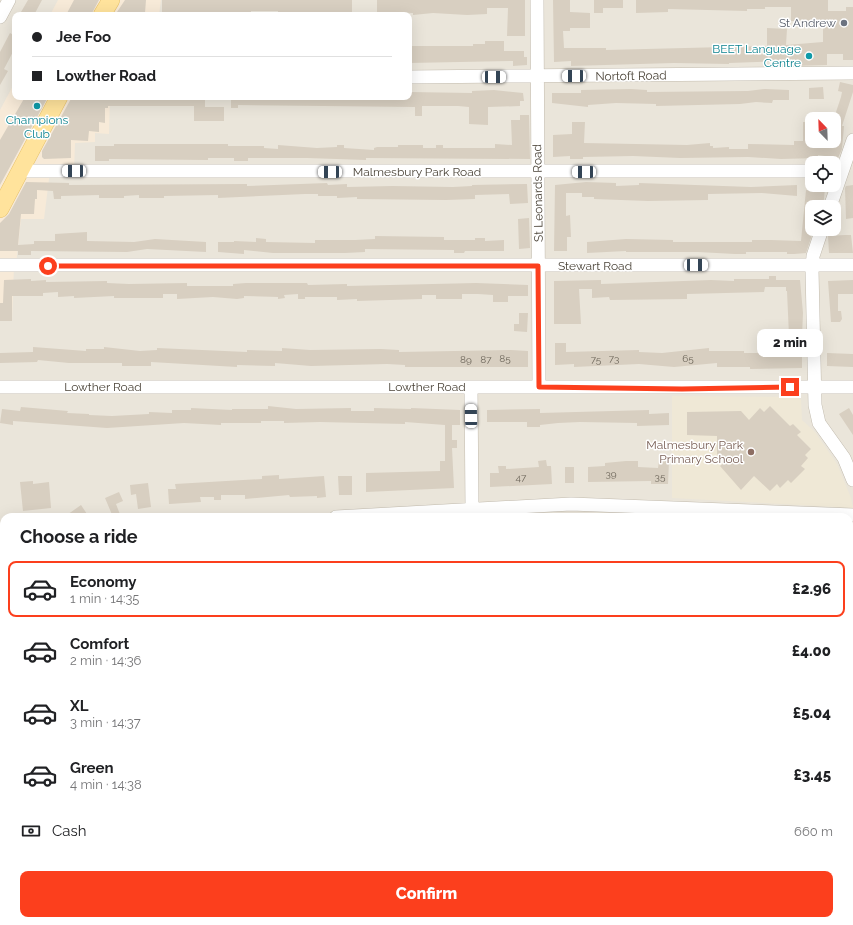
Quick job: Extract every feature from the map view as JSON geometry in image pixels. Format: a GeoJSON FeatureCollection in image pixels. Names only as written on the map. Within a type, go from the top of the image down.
{"type":"FeatureCollection","features":[{"type":"Feature","properties":{"kind":"main road"},"geometry":{"type":"LineString","coordinates":[[104,12],[111,0]]}},
{"type":"Feature","properties":{"kind":"main road"},"geometry":{"type":"LineString","coordinates":[[0,209],[57,100]]}},
{"type":"Feature","properties":{"kind":"street"},"geometry":{"type":"LineString","coordinates":[[0,17],[9,0]]}},
{"type":"Feature","properties":{"kind":"street","name":"St Leonards Road"},"geometry":{"type":"LineString","coordinates":[[537,0],[539,387]]}},
{"type":"Feature","properties":{"kind":"street","name":"Nortoft Road"},"geometry":{"type":"LineString","coordinates":[[412,77],[853,73]]}},
{"type":"Feature","properties":{"kind":"street"},"geometry":{"type":"LineString","coordinates":[[833,200],[853,140]]}},
{"type":"Feature","properties":{"kind":"street","name":"Malmesbury Park Road"},"geometry":{"type":"LineString","coordinates":[[21,171],[805,171]]}},
{"type":"Feature","properties":{"kind":"street"},"geometry":{"type":"LineString","coordinates":[[820,236],[813,256],[812,265],[815,387],[814,405],[820,423],[844,458],[853,480]]}},
{"type":"Feature","properties":{"kind":"street","name":"Stewart Road"},"geometry":{"type":"LineString","coordinates":[[0,265],[853,265]]}},
{"type":"Feature","properties":{"kind":"street","name":"Lowther Road"},"geometry":{"type":"LineString","coordinates":[[0,387],[539,387],[674,389],[815,387],[853,388]]}},
{"type":"Feature","properties":{"kind":"street"},"geometry":{"type":"LineString","coordinates":[[470,387],[470,513],[571,504],[802,513]]}},
{"type":"Feature","properties":{"kind":"shaded area"},"geometry":{"type":"Polygon","coordinates":[[[0,0],[853,0],[853,513],[0,513],[0,0]]]}},
{"type":"Feature","properties":{"kind":"shaded area"},"geometry":{"type":"Polygon","coordinates":[[[58,0],[161,0],[159,12],[52,12],[58,0]]]}},
{"type":"Feature","properties":{"kind":"shaded area"},"geometry":{"type":"Polygon","coordinates":[[[12,88],[12,100],[110,100],[109,134],[95,133],[95,142],[75,143],[74,171],[50,171],[44,219],[21,219],[16,265],[14,266],[12,321],[0,321],[0,110],[12,88]]]}},
{"type":"Feature","properties":{"kind":"shaded area","name":"Malmesbury Park Primary School"},"geometry":{"type":"Polygon","coordinates":[[[672,396],[798,397],[801,400],[802,420],[815,432],[837,464],[851,498],[853,508],[672,498],[672,396]]]}},
{"type":"Feature","properties":{"kind":"building"},"geometry":{"type":"Polygon","coordinates":[[[28,0],[42,0],[36,12],[21,12],[28,0]]]}},
{"type":"Feature","properties":{"kind":"building"},"geometry":{"type":"Polygon","coordinates":[[[74,0],[99,0],[93,12],[68,12],[74,0]]]}},
{"type":"Feature","properties":{"kind":"building"},"geometry":{"type":"Polygon","coordinates":[[[125,0],[146,0],[145,12],[117,12],[125,0]]]}},
{"type":"Feature","properties":{"kind":"building"},"geometry":{"type":"Polygon","coordinates":[[[162,0],[352,0],[352,12],[162,12],[162,0]]]}},
{"type":"Feature","properties":{"kind":"building"},"geometry":{"type":"Polygon","coordinates":[[[377,0],[525,0],[525,36],[507,36],[508,8],[487,8],[487,14],[467,15],[433,13],[413,15],[412,12],[377,12],[377,0]]]}},
{"type":"Feature","properties":{"kind":"building"},"geometry":{"type":"Polygon","coordinates":[[[553,0],[570,0],[570,12],[590,13],[590,28],[570,28],[570,31],[563,31],[564,48],[606,48],[606,50],[767,46],[767,28],[787,29],[786,45],[823,42],[823,21],[791,21],[791,7],[765,7],[765,9],[747,9],[747,11],[668,9],[668,12],[636,13],[636,0],[828,0],[828,11],[846,11],[846,7],[853,7],[853,60],[843,60],[843,54],[827,54],[827,65],[791,66],[791,61],[729,64],[674,63],[571,66],[571,61],[554,62],[553,0]]]}},
{"type":"Feature","properties":{"kind":"building"},"geometry":{"type":"Polygon","coordinates":[[[594,0],[623,0],[623,8],[603,8],[603,13],[594,13],[594,0]]]}},
{"type":"Feature","properties":{"kind":"building"},"geometry":{"type":"Polygon","coordinates":[[[10,33],[12,34],[12,54],[4,69],[8,71],[0,85],[0,52],[10,33]]]}},
{"type":"Feature","properties":{"kind":"building"},"geometry":{"type":"Polygon","coordinates":[[[485,41],[504,41],[504,51],[524,51],[524,57],[527,57],[527,65],[513,66],[513,61],[412,63],[412,46],[473,46],[473,44],[485,44],[485,41]]]}},
{"type":"Feature","properties":{"kind":"building"},"geometry":{"type":"Polygon","coordinates":[[[840,82],[853,85],[853,92],[842,126],[844,126],[842,149],[839,156],[818,155],[805,156],[805,158],[781,159],[748,157],[680,158],[633,156],[583,157],[583,159],[570,159],[570,156],[553,157],[553,135],[572,134],[572,122],[585,122],[584,143],[687,145],[710,143],[710,146],[713,146],[713,148],[729,147],[729,149],[748,149],[748,144],[794,145],[794,141],[803,141],[803,122],[805,122],[805,148],[841,148],[841,112],[836,112],[842,92],[838,91],[840,82]]]}},
{"type":"Feature","properties":{"kind":"building"},"geometry":{"type":"Polygon","coordinates":[[[823,87],[824,99],[809,99],[809,88],[823,87]]]}},
{"type":"Feature","properties":{"kind":"building"},"geometry":{"type":"Polygon","coordinates":[[[765,89],[789,90],[789,100],[773,100],[772,103],[756,102],[740,104],[656,106],[656,104],[616,103],[588,105],[588,107],[552,103],[552,93],[581,93],[581,90],[647,90],[647,92],[748,91],[765,89]]]}},
{"type":"Feature","properties":{"kind":"building"},"geometry":{"type":"Polygon","coordinates":[[[494,90],[523,93],[524,101],[520,101],[520,106],[488,107],[488,125],[469,124],[469,107],[458,106],[422,106],[422,116],[415,116],[415,107],[238,105],[238,108],[231,108],[231,100],[412,100],[412,92],[472,93],[472,91],[494,90]]]}},
{"type":"Feature","properties":{"kind":"building"},"geometry":{"type":"Polygon","coordinates":[[[23,100],[46,100],[0,185],[0,140],[23,100]]]}},
{"type":"Feature","properties":{"kind":"building"},"geometry":{"type":"Polygon","coordinates":[[[70,100],[205,100],[205,107],[224,107],[224,121],[194,121],[194,106],[108,106],[108,108],[105,108],[105,123],[99,122],[99,132],[89,131],[88,141],[71,140],[71,158],[44,159],[42,157],[42,151],[70,100]]]}},
{"type":"Feature","properties":{"kind":"building"},"geometry":{"type":"Polygon","coordinates":[[[520,115],[529,115],[530,159],[366,158],[366,160],[248,158],[248,161],[234,161],[234,158],[208,158],[208,160],[109,159],[109,161],[95,161],[95,146],[114,146],[114,144],[228,144],[228,146],[264,146],[264,148],[278,149],[278,145],[317,148],[337,147],[337,145],[344,145],[344,148],[374,150],[374,148],[377,147],[398,147],[398,145],[423,145],[423,148],[436,148],[436,145],[443,145],[443,148],[495,148],[495,144],[512,145],[511,120],[520,120],[520,115]]]}},
{"type":"Feature","properties":{"kind":"building"},"geometry":{"type":"Polygon","coordinates":[[[26,182],[69,183],[69,185],[247,184],[247,186],[327,183],[328,185],[347,184],[347,187],[453,187],[472,185],[527,184],[528,203],[510,204],[509,194],[475,195],[475,199],[446,200],[357,199],[357,197],[337,198],[337,196],[318,196],[318,194],[218,198],[218,195],[139,198],[139,195],[124,196],[124,198],[99,198],[99,195],[61,196],[61,199],[54,199],[53,191],[37,190],[34,214],[21,214],[18,245],[34,244],[34,241],[55,241],[55,234],[87,232],[87,241],[134,242],[155,239],[206,242],[206,252],[147,249],[127,252],[31,251],[31,255],[18,255],[18,251],[0,251],[0,223],[9,214],[26,182]]]}},
{"type":"Feature","properties":{"kind":"building"},"geometry":{"type":"Polygon","coordinates":[[[586,182],[616,183],[616,186],[639,185],[639,183],[751,187],[797,185],[797,196],[762,193],[708,194],[708,200],[648,201],[594,199],[594,197],[582,197],[582,193],[566,193],[566,216],[570,215],[571,237],[567,237],[567,251],[554,251],[555,185],[586,182]]]}},
{"type":"Feature","properties":{"kind":"building"},"geometry":{"type":"Polygon","coordinates":[[[853,185],[853,218],[846,219],[845,188],[846,186],[853,185]]]}},
{"type":"Feature","properties":{"kind":"building"},"geometry":{"type":"Polygon","coordinates":[[[806,192],[825,192],[824,200],[805,200],[806,192]]]}},
{"type":"Feature","properties":{"kind":"building"},"geometry":{"type":"Polygon","coordinates":[[[805,200],[805,236],[812,236],[806,253],[787,254],[787,252],[746,252],[746,254],[735,254],[626,251],[587,253],[587,242],[626,239],[673,240],[673,242],[752,242],[752,240],[801,241],[805,200]]]}},
{"type":"Feature","properties":{"kind":"building"},"geometry":{"type":"Polygon","coordinates":[[[529,218],[530,248],[519,249],[518,219],[529,218]]]}},
{"type":"Feature","properties":{"kind":"building"},"geometry":{"type":"Polygon","coordinates":[[[851,235],[853,253],[829,253],[828,236],[851,235]]]}},
{"type":"Feature","properties":{"kind":"building"},"geometry":{"type":"Polygon","coordinates":[[[375,236],[444,237],[444,240],[475,240],[475,238],[485,238],[485,241],[504,240],[504,251],[465,251],[464,253],[454,253],[454,250],[365,249],[365,252],[345,253],[273,253],[244,250],[244,254],[218,252],[218,242],[256,242],[256,238],[266,239],[266,242],[315,243],[315,240],[375,239],[375,236]]]}},
{"type":"Feature","properties":{"kind":"building"},"geometry":{"type":"Polygon","coordinates":[[[769,276],[776,276],[776,280],[800,280],[803,313],[802,336],[789,336],[786,287],[765,287],[764,292],[687,294],[687,299],[610,300],[609,297],[592,298],[592,289],[579,289],[581,324],[554,324],[554,281],[601,280],[601,284],[711,280],[734,281],[734,279],[769,279],[769,276]]]}},
{"type":"Feature","properties":{"kind":"building"},"geometry":{"type":"Polygon","coordinates":[[[31,279],[31,281],[46,280],[46,282],[107,281],[107,283],[129,284],[187,283],[187,286],[233,286],[233,284],[246,283],[307,283],[308,285],[347,284],[347,286],[476,283],[528,285],[528,296],[508,296],[508,302],[493,302],[493,295],[478,294],[462,294],[462,299],[436,299],[436,295],[422,295],[422,299],[357,301],[357,299],[337,300],[337,297],[305,297],[305,299],[298,299],[298,294],[284,295],[285,298],[278,299],[278,297],[244,296],[244,298],[237,299],[213,297],[177,299],[177,294],[163,294],[163,298],[114,298],[114,296],[74,298],[74,296],[58,297],[58,292],[43,293],[43,296],[12,296],[12,321],[0,321],[0,303],[3,303],[4,280],[31,279]]]}},
{"type":"Feature","properties":{"kind":"building"},"geometry":{"type":"Polygon","coordinates":[[[853,280],[853,294],[838,294],[838,311],[841,311],[842,319],[840,322],[831,322],[828,281],[853,280]]]}},
{"type":"Feature","properties":{"kind":"building"},"geometry":{"type":"Polygon","coordinates":[[[519,313],[528,313],[527,332],[514,331],[514,324],[519,324],[519,313]]]}},
{"type":"Feature","properties":{"kind":"building"},"geometry":{"type":"Polygon","coordinates":[[[555,343],[566,343],[566,352],[639,350],[639,352],[662,353],[709,348],[709,351],[769,353],[769,345],[781,344],[781,357],[802,357],[802,368],[750,369],[750,367],[717,367],[717,363],[674,367],[639,364],[574,367],[574,364],[555,365],[555,343]]]}},
{"type":"Feature","properties":{"kind":"building"},"geometry":{"type":"Polygon","coordinates":[[[33,347],[86,351],[86,349],[104,349],[104,347],[140,351],[157,350],[157,348],[247,352],[247,350],[282,351],[282,348],[310,350],[381,349],[399,350],[399,352],[511,350],[528,351],[528,367],[405,367],[405,365],[387,364],[311,366],[275,363],[275,366],[237,365],[237,367],[151,362],[151,366],[122,366],[122,363],[69,363],[38,360],[37,362],[0,363],[0,353],[33,352],[33,347]]]}},
{"type":"Feature","properties":{"kind":"building"},"geometry":{"type":"Polygon","coordinates":[[[827,353],[853,354],[853,367],[827,366],[827,353]]]}},
{"type":"Feature","properties":{"kind":"building"},"geometry":{"type":"Polygon","coordinates":[[[268,406],[296,409],[351,408],[351,411],[374,411],[374,408],[460,410],[460,425],[452,425],[452,440],[457,440],[457,448],[452,448],[454,488],[366,492],[366,473],[440,471],[440,461],[445,461],[445,425],[405,422],[405,424],[320,422],[284,423],[284,421],[261,421],[261,423],[221,423],[221,425],[184,423],[107,428],[13,421],[13,425],[0,423],[2,409],[20,411],[21,407],[68,411],[67,413],[112,416],[149,414],[149,412],[172,413],[172,410],[191,410],[191,408],[232,410],[268,409],[268,406]]]}},
{"type":"Feature","properties":{"kind":"building"},"geometry":{"type":"Polygon","coordinates":[[[770,406],[790,426],[793,424],[801,432],[797,435],[811,449],[805,455],[808,458],[801,466],[805,469],[791,483],[788,480],[780,488],[777,484],[770,491],[754,476],[741,490],[720,466],[725,461],[717,454],[717,436],[687,435],[687,412],[741,411],[749,420],[760,408],[764,412],[770,406]]]}},
{"type":"Feature","properties":{"kind":"building"},"geometry":{"type":"Polygon","coordinates":[[[849,408],[853,415],[853,435],[839,414],[849,408]]]}},
{"type":"Feature","properties":{"kind":"building"},"geometry":{"type":"Polygon","coordinates":[[[540,409],[540,413],[649,410],[649,414],[669,413],[669,425],[637,426],[637,423],[580,422],[540,425],[540,427],[527,427],[527,422],[487,422],[487,410],[540,409]]]}},
{"type":"Feature","properties":{"kind":"building"},"geometry":{"type":"Polygon","coordinates":[[[546,460],[547,466],[551,466],[552,484],[490,487],[490,473],[499,473],[498,466],[506,466],[506,469],[539,467],[538,461],[546,460]]]}},
{"type":"Feature","properties":{"kind":"building"},"geometry":{"type":"Polygon","coordinates":[[[638,461],[638,467],[658,468],[659,461],[669,461],[668,484],[651,484],[651,481],[588,482],[588,467],[605,466],[605,463],[638,461]]]}},
{"type":"Feature","properties":{"kind":"building"},"geometry":{"type":"Polygon","coordinates":[[[565,467],[574,467],[574,483],[565,483],[565,467]]]}},
{"type":"Feature","properties":{"kind":"building"},"geometry":{"type":"Polygon","coordinates":[[[279,475],[279,479],[324,476],[326,497],[290,497],[289,495],[245,499],[245,495],[221,495],[221,500],[214,500],[214,497],[200,497],[201,502],[169,504],[168,489],[176,489],[175,484],[262,479],[262,476],[279,475]]]}},
{"type":"Feature","properties":{"kind":"building"},"geometry":{"type":"Polygon","coordinates":[[[338,476],[352,476],[352,495],[339,495],[338,476]]]}},
{"type":"Feature","properties":{"kind":"building"},"geometry":{"type":"Polygon","coordinates":[[[33,481],[33,484],[49,482],[51,508],[23,511],[20,482],[33,481]]]}},
{"type":"Feature","properties":{"kind":"building"},"geometry":{"type":"Polygon","coordinates":[[[148,483],[151,507],[138,509],[136,494],[131,495],[130,485],[148,483]]]}},
{"type":"Feature","properties":{"kind":"building"},"geometry":{"type":"Polygon","coordinates":[[[119,492],[123,501],[116,504],[119,513],[111,513],[105,498],[119,492]]]}},
{"type":"Feature","properties":{"kind":"building"},"geometry":{"type":"Polygon","coordinates":[[[81,505],[86,513],[70,513],[81,505]]]}},
{"type":"Feature","properties":{"kind":"place","name":"St Andrew"},"geometry":{"type":"Point","coordinates":[844,23]}},
{"type":"Feature","properties":{"kind":"place","name":"BEET Language Centre"},"geometry":{"type":"Point","coordinates":[809,56]}},
{"type":"Feature","properties":{"kind":"place","name":"Champions Club"},"geometry":{"type":"Point","coordinates":[37,106]}},
{"type":"Feature","properties":{"kind":"place","name":"Malmesbury Park Primary School"},"geometry":{"type":"Point","coordinates":[751,452]}},
{"type":"Feature","properties":{"kind":"route"},"geometry":{"type":"LineString","coordinates":[[48,266],[538,266],[539,387],[682,389],[790,387]]}}]}
